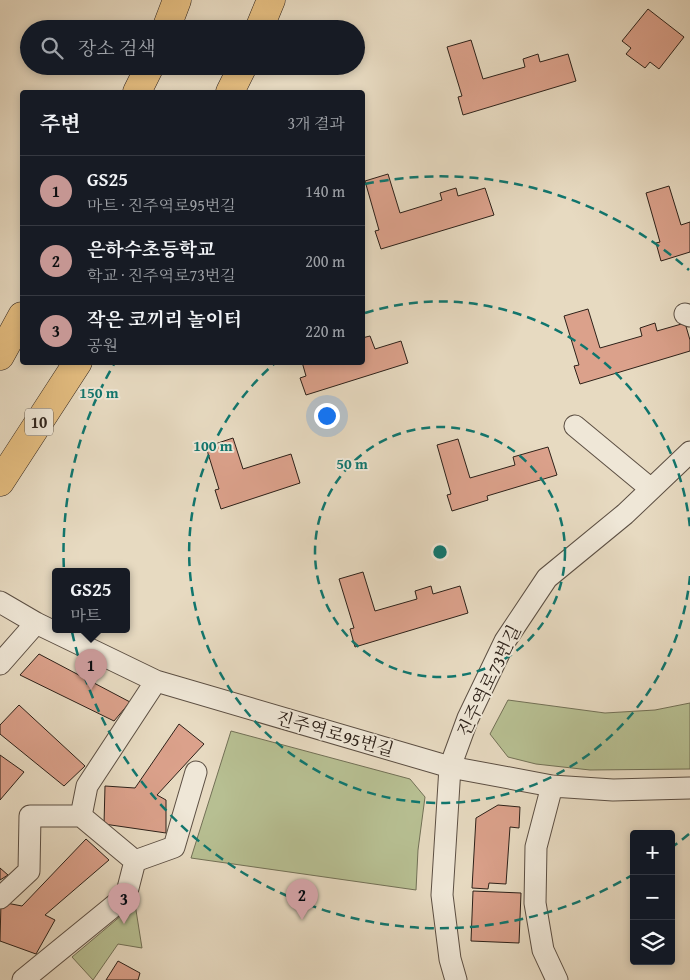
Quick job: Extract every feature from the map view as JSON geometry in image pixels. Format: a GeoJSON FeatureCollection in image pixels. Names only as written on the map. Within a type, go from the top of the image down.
{"type":"FeatureCollection","features":[{"type":"Feature","properties":{"kind":"highway"},"geometry":{"type":"LineString","coordinates":[[169,20],[177,0]]}},
{"type":"Feature","properties":{"kind":"highway"},"geometry":{"type":"LineString","coordinates":[[263,20],[271,0]]}},
{"type":"Feature","properties":{"kind":"highway"},"geometry":{"type":"LineString","coordinates":[[138,90],[146,75]]}},
{"type":"Feature","properties":{"kind":"highway"},"geometry":{"type":"LineString","coordinates":[[231,90],[238,75]]}},
{"type":"Feature","properties":{"kind":"highway"},"geometry":{"type":"LineString","coordinates":[[0,356],[20,320]]}},
{"type":"Feature","properties":{"kind":"highway","name":"10"},"geometry":{"type":"LineString","coordinates":[[0,482],[76,365]]}},
{"type":"Feature","properties":{"kind":"street"},"geometry":{"type":"LineString","coordinates":[[575,426],[651,489]]}},
{"type":"Feature","properties":{"kind":"street","name":"진주역로73번길"},"geometry":{"type":"LineString","coordinates":[[456,980],[450,959],[442,895],[450,767],[468,718],[505,641],[547,578],[651,489],[690,452]]}},
{"type":"Feature","properties":{"kind":"street","name":"진주역로95번길"},"geometry":{"type":"LineString","coordinates":[[0,602],[52,631]]}},
{"type":"Feature","properties":{"kind":"street"},"geometry":{"type":"LineString","coordinates":[[0,664],[36,623]]}},
{"type":"Feature","properties":{"kind":"street","name":"진주역로95번길"},"geometry":{"type":"LineString","coordinates":[[57,633],[156,681],[450,767],[552,786],[613,790],[690,788]]}},
{"type":"Feature","properties":{"kind":"street"},"geometry":{"type":"LineString","coordinates":[[81,816],[87,786],[156,681]]}},
{"type":"Feature","properties":{"kind":"street"},"geometry":{"type":"LineString","coordinates":[[135,861],[174,847],[196,772]]}},
{"type":"Feature","properties":{"kind":"street"},"geometry":{"type":"LineString","coordinates":[[552,786],[536,847],[535,903],[543,950],[557,980]]}},
{"type":"Feature","properties":{"kind":"street"},"geometry":{"type":"LineString","coordinates":[[0,898],[29,871],[30,816],[81,816],[135,861]]}},
{"type":"Feature","properties":{"kind":"street"},"geometry":{"type":"LineString","coordinates":[[23,980],[126,896],[135,861]]}},
{"type":"Feature","properties":{"kind":"green space"},"geometry":{"type":"Polygon","coordinates":[[[508,700],[605,713],[655,710],[690,703],[690,769],[590,770],[536,764],[508,757],[490,734],[508,700]]]}},
{"type":"Feature","properties":{"kind":"green space"},"geometry":{"type":"Polygon","coordinates":[[[231,731],[410,779],[425,797],[418,850],[416,890],[191,858],[231,731]]]}},
{"type":"Feature","properties":{"kind":"green space"},"geometry":{"type":"Polygon","coordinates":[[[135,904],[142,948],[118,944],[93,980],[72,957],[135,904]]]}},
{"type":"Feature","properties":{"kind":"building"},"geometry":{"type":"Polygon","coordinates":[[[648,9],[684,37],[659,69],[650,62],[645,68],[626,54],[631,48],[622,41],[648,9]]]}},
{"type":"Feature","properties":{"kind":"building"},"geometry":{"type":"Polygon","coordinates":[[[471,40],[483,79],[525,67],[523,59],[538,54],[540,62],[568,54],[576,81],[463,115],[458,97],[462,96],[447,47],[471,40]]]}},
{"type":"Feature","properties":{"kind":"building"},"geometry":{"type":"Polygon","coordinates":[[[388,174],[400,213],[442,200],[440,193],[456,188],[458,196],[485,188],[494,215],[381,249],[375,231],[379,230],[365,181],[388,174]]]}},
{"type":"Feature","properties":{"kind":"building"},"geometry":{"type":"Polygon","coordinates":[[[669,186],[681,225],[690,222],[690,252],[661,261],[656,243],[660,242],[646,193],[669,186]]]}},
{"type":"Feature","properties":{"kind":"building"},"geometry":{"type":"Polygon","coordinates":[[[588,309],[600,348],[642,336],[640,328],[655,323],[657,331],[685,323],[690,340],[690,351],[580,384],[574,366],[579,365],[564,316],[588,309]]]}},
{"type":"Feature","properties":{"kind":"building"},"geometry":{"type":"Polygon","coordinates":[[[370,336],[375,349],[401,341],[408,363],[306,395],[300,378],[306,376],[303,365],[365,365],[365,337],[370,336]]]}},
{"type":"Feature","properties":{"kind":"building"},"geometry":{"type":"Polygon","coordinates":[[[233,438],[243,469],[291,454],[300,483],[221,509],[215,490],[219,489],[206,447],[233,438]]]}},
{"type":"Feature","properties":{"kind":"building"},"geometry":{"type":"Polygon","coordinates":[[[458,439],[470,478],[515,465],[513,457],[548,447],[557,475],[487,496],[488,500],[452,511],[447,495],[451,494],[437,445],[458,439]]]}},
{"type":"Feature","properties":{"kind":"building"},"geometry":{"type":"Polygon","coordinates":[[[363,572],[375,611],[417,599],[415,591],[431,586],[433,594],[460,586],[468,613],[355,647],[350,629],[354,628],[339,579],[363,572]]]}},
{"type":"Feature","properties":{"kind":"building"},"geometry":{"type":"Polygon","coordinates":[[[39,654],[130,702],[114,721],[20,675],[39,654]]]}},
{"type":"Feature","properties":{"kind":"building"},"geometry":{"type":"Polygon","coordinates":[[[19,705],[85,766],[64,786],[0,734],[0,725],[19,705]]]}},
{"type":"Feature","properties":{"kind":"building"},"geometry":{"type":"Polygon","coordinates":[[[179,724],[204,744],[157,795],[166,800],[166,833],[104,824],[105,786],[135,788],[179,724]]]}},
{"type":"Feature","properties":{"kind":"building"},"geometry":{"type":"Polygon","coordinates":[[[0,755],[24,772],[0,800],[0,755]]]}},
{"type":"Feature","properties":{"kind":"building"},"geometry":{"type":"Polygon","coordinates":[[[498,805],[520,807],[519,828],[510,827],[506,884],[489,883],[488,889],[472,888],[476,818],[498,805]]]}},
{"type":"Feature","properties":{"kind":"building"},"geometry":{"type":"Polygon","coordinates":[[[86,839],[109,860],[45,915],[55,920],[36,954],[0,941],[1,902],[22,906],[86,839]]]}},
{"type":"Feature","properties":{"kind":"building"},"geometry":{"type":"Polygon","coordinates":[[[0,868],[8,875],[0,880],[0,868]]]}},
{"type":"Feature","properties":{"kind":"building"},"geometry":{"type":"Polygon","coordinates":[[[473,891],[521,893],[519,943],[471,941],[473,891]]]}},
{"type":"Feature","properties":{"kind":"building"},"geometry":{"type":"Polygon","coordinates":[[[118,961],[140,973],[138,980],[106,980],[118,961]]]}},
{"type":"Feature","properties":{"kind":"place","name":"GS25"},"geometry":{"type":"Point","coordinates":[91,690]}},
{"type":"Feature","properties":{"kind":"place","name":"은하수초등학교"},"geometry":{"type":"Point","coordinates":[302,920]}},
{"type":"Feature","properties":{"kind":"place","name":"작은 코끼리 놀이터"},"geometry":{"type":"Point","coordinates":[124,924]}}]}
